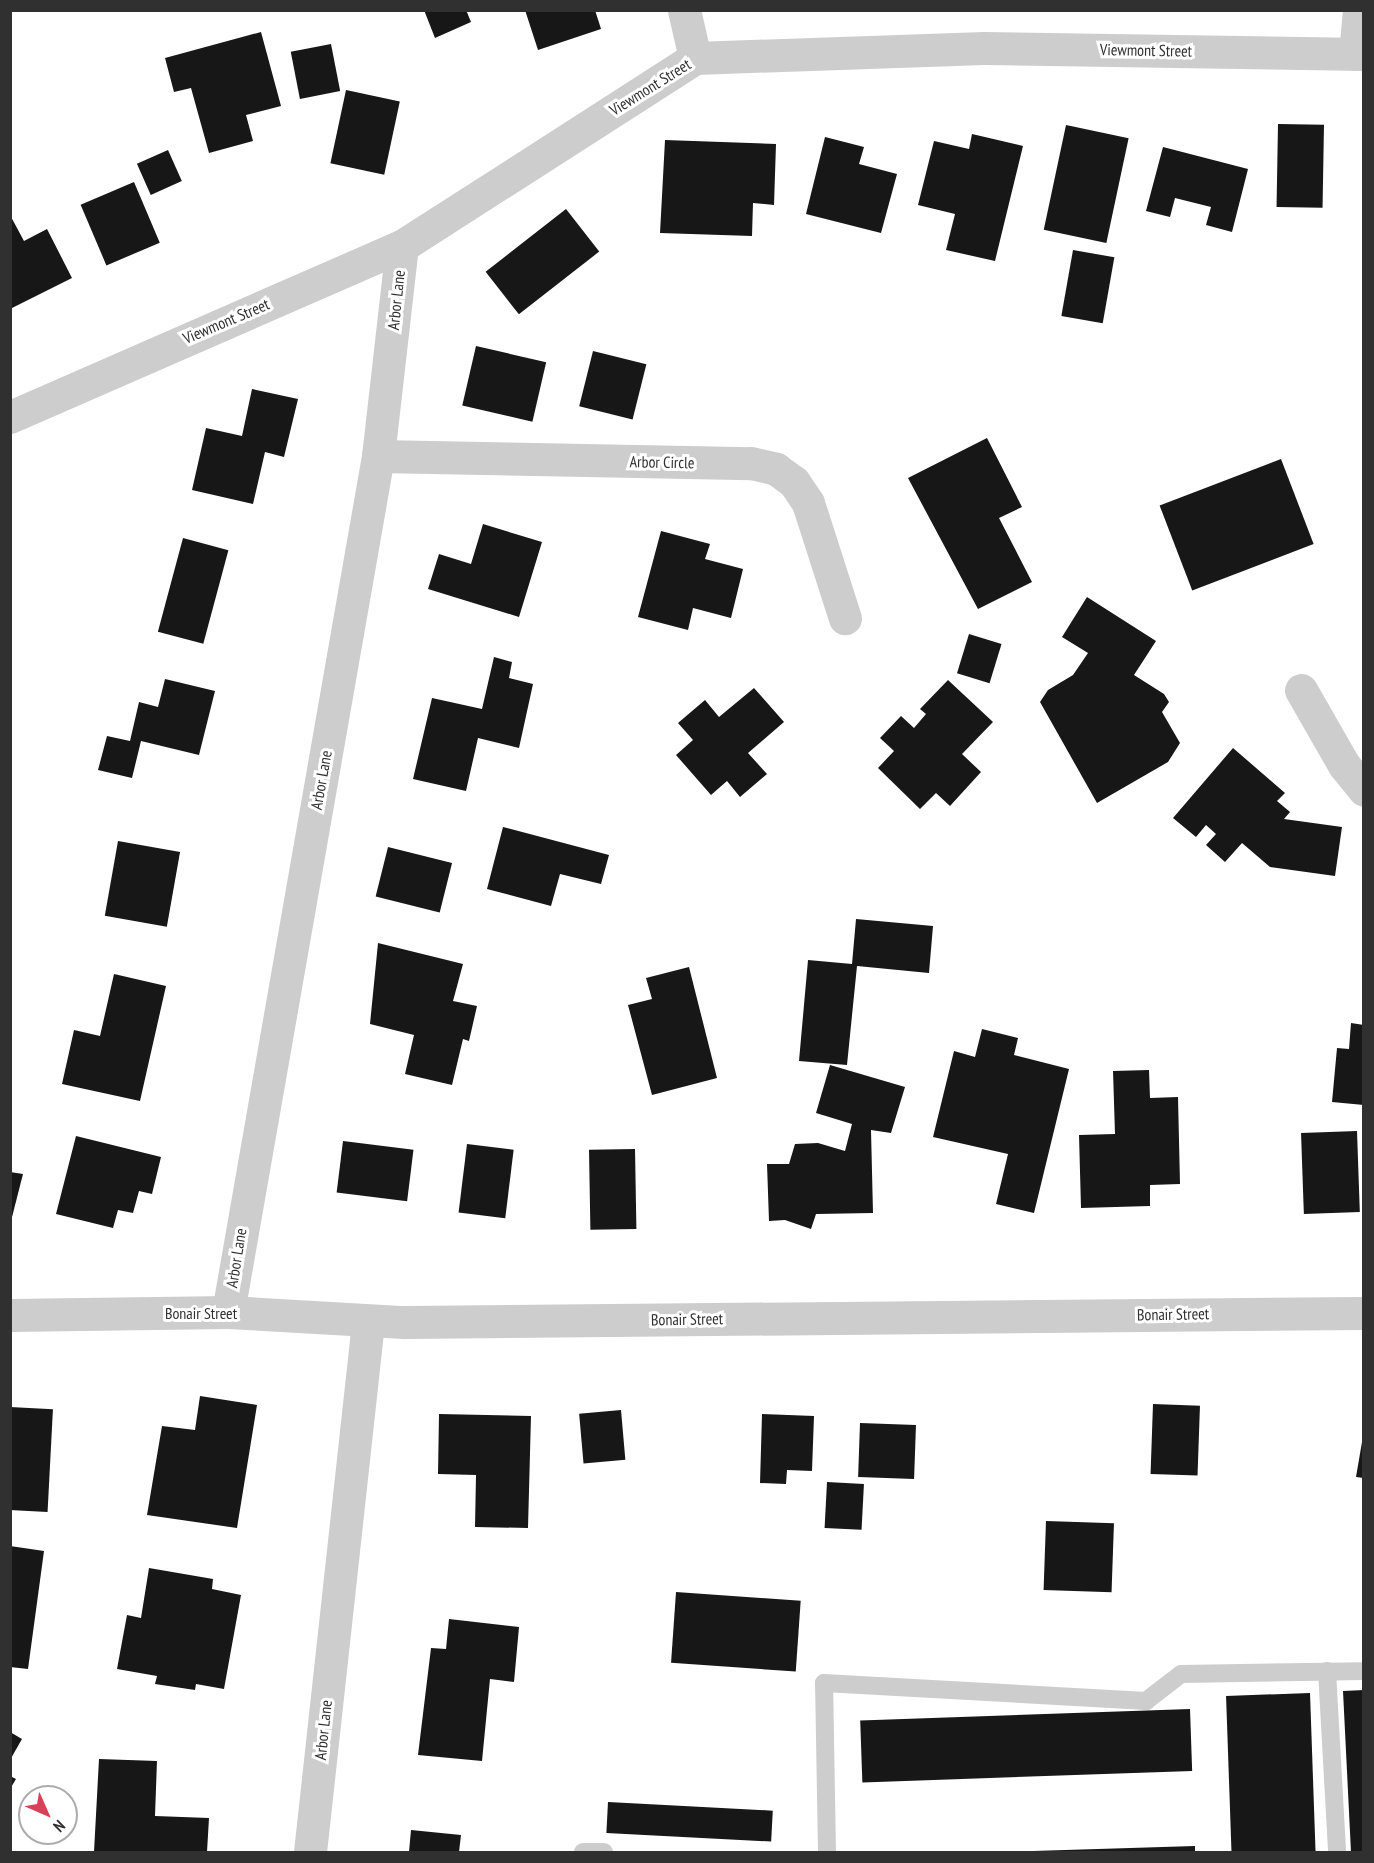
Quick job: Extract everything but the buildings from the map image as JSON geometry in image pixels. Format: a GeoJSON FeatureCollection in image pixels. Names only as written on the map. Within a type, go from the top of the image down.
{"type":"FeatureCollection","features":[{"type":"Feature","properties":{"kind":"street"},"geometry":{"type":"LineString","coordinates":[[684,10],[695,58]]}},
{"type":"Feature","properties":{"kind":"street"},"geometry":{"type":"LineString","coordinates":[[1359,10],[1359,54]]}},
{"type":"Feature","properties":{"kind":"street","name":"Viewmont Street"},"geometry":{"type":"LineString","coordinates":[[10,417],[402,246],[695,58],[984,48],[1359,54]]}},
{"type":"Feature","properties":{"kind":"street","name":"Arbor Lane"},"geometry":{"type":"LineString","coordinates":[[228,1312],[378,456],[402,246]]}},
{"type":"Feature","properties":{"kind":"street","name":"Arbor Circle"},"geometry":{"type":"LineString","coordinates":[[378,456],[751,463],[776,469],[794,482],[808,503],[845,618]]}},
{"type":"Feature","properties":{"kind":"street"},"geometry":{"type":"LineString","coordinates":[[1301,690],[1344,765],[1364,790]]}},
{"type":"Feature","properties":{"kind":"street","name":"Bonair Street"},"geometry":{"type":"LineString","coordinates":[[10,1315],[228,1312],[368,1322],[1364,1313]]}},
{"type":"Feature","properties":{"kind":"street","name":"Arbor Lane"},"geometry":{"type":"LineString","coordinates":[[310,1852],[368,1322]]}},
{"type":"Feature","properties":{"kind":"lane"},"geometry":{"type":"LineString","coordinates":[[1327,1671],[1337,1852]]}},
{"type":"Feature","properties":{"kind":"lane"},"geometry":{"type":"LineString","coordinates":[[827,1852],[824,1683],[1146,1701],[1181,1674],[1364,1671]]}},
{"type":"Feature","properties":{"kind":"lane"},"geometry":{"type":"LineString","coordinates":[[583,1852],[604,1852]]}}]}
